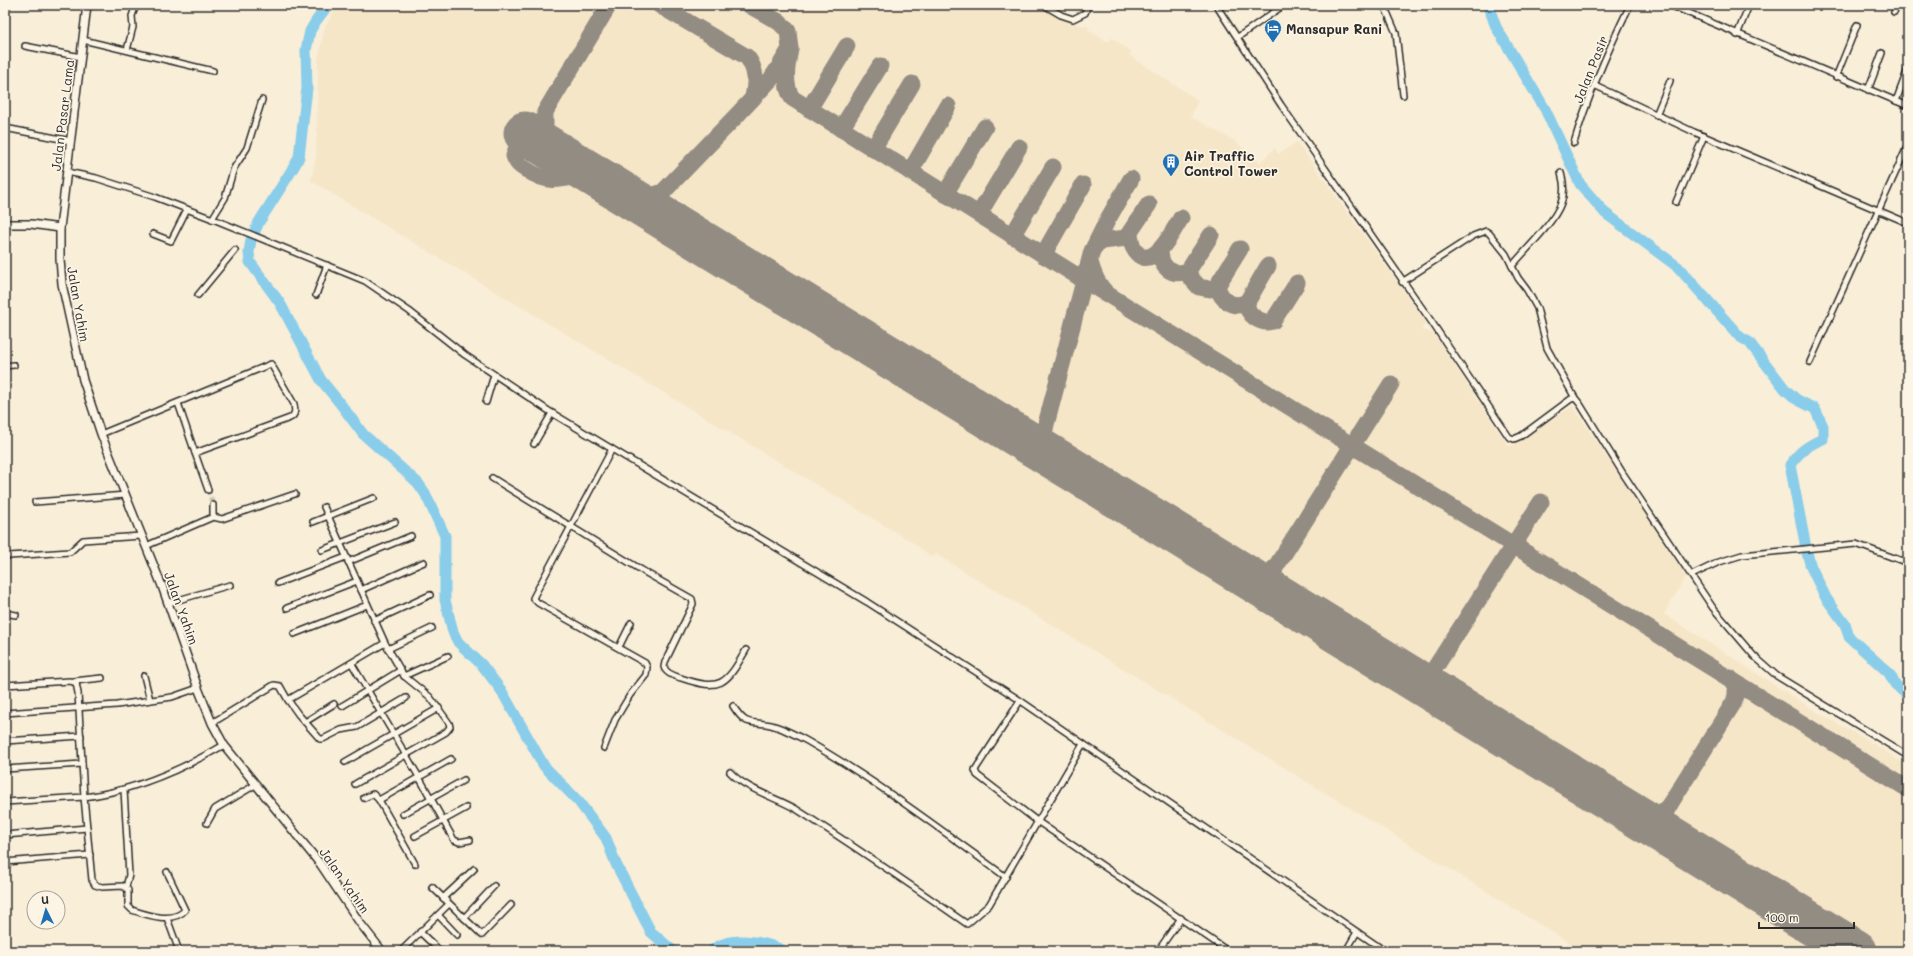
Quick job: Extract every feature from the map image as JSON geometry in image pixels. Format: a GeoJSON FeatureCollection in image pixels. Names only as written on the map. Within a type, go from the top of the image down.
{"type":"FeatureCollection","features":[{"type":"Feature","properties":{"kind":"street","name":"Jalan Pasar Lama"},"geometry":{"type":"LineString","coordinates":[[60,228],[72,140],[87,5]]}},
{"type":"Feature","properties":{"kind":"street"},"geometry":{"type":"LineString","coordinates":[[127,50],[133,27],[132,16],[136,5]]}},
{"type":"Feature","properties":{"kind":"street"},"geometry":{"type":"LineString","coordinates":[[1044,5],[1061,15],[1073,19],[1085,13],[1088,5]]}},
{"type":"Feature","properties":{"kind":"street"},"geometry":{"type":"LineString","coordinates":[[1216,5],[1281,106],[1402,282],[1431,321],[1509,437],[1514,439],[1520,436],[1574,398]]}},
{"type":"Feature","properties":{"kind":"street"},"geometry":{"type":"LineString","coordinates":[[1238,37],[1284,5]]}},
{"type":"Feature","properties":{"kind":"street"},"geometry":{"type":"LineString","coordinates":[[1384,5],[1396,33],[1403,95]]}},
{"type":"Feature","properties":{"kind":"street","name":"Jalan Pasir"},"geometry":{"type":"LineString","coordinates":[[1574,143],[1594,86],[1611,44],[1630,5]]}},
{"type":"Feature","properties":{"kind":"street"},"geometry":{"type":"LineString","coordinates":[[1670,5],[1737,35],[1908,106]]}},
{"type":"Feature","properties":{"kind":"street"},"geometry":{"type":"LineString","coordinates":[[1737,35],[1749,5]]}},
{"type":"Feature","properties":{"kind":"street"},"geometry":{"type":"LineString","coordinates":[[1894,12],[1897,5]]}},
{"type":"Feature","properties":{"kind":"street"},"geometry":{"type":"LineString","coordinates":[[1836,77],[1857,25]]}},
{"type":"Feature","properties":{"kind":"street"},"geometry":{"type":"LineString","coordinates":[[83,40],[213,71]]}},
{"type":"Feature","properties":{"kind":"street"},"geometry":{"type":"LineString","coordinates":[[25,46],[81,57]]}},
{"type":"Feature","properties":{"kind":"street"},"geometry":{"type":"LineString","coordinates":[[1868,90],[1882,53]]}},
{"type":"Feature","properties":{"kind":"street"},"geometry":{"type":"LineString","coordinates":[[1896,101],[1908,69]]}},
{"type":"Feature","properties":{"kind":"street"},"geometry":{"type":"LineString","coordinates":[[1656,115],[1670,81]]}},
{"type":"Feature","properties":{"kind":"street"},"geometry":{"type":"LineString","coordinates":[[1594,86],[1704,136],[1908,223]]}},
{"type":"Feature","properties":{"kind":"street"},"geometry":{"type":"LineString","coordinates":[[212,218],[225,198],[234,168],[246,148],[262,100]]}},
{"type":"Feature","properties":{"kind":"street"},"geometry":{"type":"LineString","coordinates":[[5,128],[72,140]]}},
{"type":"Feature","properties":{"kind":"street"},"geometry":{"type":"LineString","coordinates":[[1676,202],[1704,136]]}},
{"type":"Feature","properties":{"kind":"street"},"geometry":{"type":"LineString","coordinates":[[1810,362],[1908,146]]}},
{"type":"Feature","properties":{"kind":"street"},"geometry":{"type":"LineString","coordinates":[[67,172],[128,187],[212,218],[365,281],[377,288],[494,375],[552,413],[866,602],[1020,701],[1386,951]]}},
{"type":"Feature","properties":{"kind":"street"},"geometry":{"type":"LineString","coordinates":[[1512,266],[1550,221],[1561,203],[1564,191],[1561,173]]}},
{"type":"Feature","properties":{"kind":"street"},"geometry":{"type":"LineString","coordinates":[[153,234],[171,241],[187,209]]}},
{"type":"Feature","properties":{"kind":"street"},"geometry":{"type":"LineString","coordinates":[[5,224],[31,224],[60,228]]}},
{"type":"Feature","properties":{"kind":"street","name":"Jalan Yahim"},"geometry":{"type":"LineString","coordinates":[[60,228],[60,273],[67,314],[83,380],[101,434],[168,603],[212,723],[224,745],[321,865],[360,923],[382,951]]}},
{"type":"Feature","properties":{"kind":"street"},"geometry":{"type":"LineString","coordinates":[[1402,282],[1473,236],[1486,231],[1489,233],[1506,254],[1537,308],[1547,348],[1574,398],[1580,404],[1600,439],[1670,545],[1727,625],[1764,665],[1778,676],[1908,756]]}},
{"type":"Feature","properties":{"kind":"street"},"geometry":{"type":"LineString","coordinates":[[198,295],[235,250]]}},
{"type":"Feature","properties":{"kind":"street"},"geometry":{"type":"LineString","coordinates":[[316,295],[327,265]]}},
{"type":"Feature","properties":{"kind":"street"},"geometry":{"type":"LineString","coordinates":[[101,434],[271,364],[294,404],[294,413],[290,418],[195,453]]}},
{"type":"Feature","properties":{"kind":"street"},"geometry":{"type":"LineString","coordinates":[[5,366],[14,365]]}},
{"type":"Feature","properties":{"kind":"street"},"geometry":{"type":"LineString","coordinates":[[486,402],[494,375]]}},
{"type":"Feature","properties":{"kind":"street"},"geometry":{"type":"LineString","coordinates":[[178,403],[208,490]]}},
{"type":"Feature","properties":{"kind":"street"},"geometry":{"type":"LineString","coordinates":[[534,444],[552,413]]}},
{"type":"Feature","properties":{"kind":"street"},"geometry":{"type":"LineString","coordinates":[[604,748],[615,720],[630,695],[646,675],[646,663],[534,601],[535,594],[612,449]]}},
{"type":"Feature","properties":{"kind":"street"},"geometry":{"type":"LineString","coordinates":[[492,478],[693,600],[694,603],[665,662],[664,667],[667,672],[689,681],[711,686],[729,677],[746,650]]}},
{"type":"Feature","properties":{"kind":"street"},"geometry":{"type":"LineString","coordinates":[[146,546],[213,517],[222,519],[295,494]]}},
{"type":"Feature","properties":{"kind":"street"},"geometry":{"type":"LineString","coordinates":[[35,502],[126,495]]}},
{"type":"Feature","properties":{"kind":"street"},"geometry":{"type":"LineString","coordinates":[[313,522],[374,498]]}},
{"type":"Feature","properties":{"kind":"street"},"geometry":{"type":"LineString","coordinates":[[213,505],[213,517]]}},
{"type":"Feature","properties":{"kind":"street"},"geometry":{"type":"LineString","coordinates":[[324,507],[388,649],[404,676],[430,697],[450,723],[449,729],[355,784]]}},
{"type":"Feature","properties":{"kind":"street"},"geometry":{"type":"LineString","coordinates":[[322,550],[395,522]]}},
{"type":"Feature","properties":{"kind":"street"},"geometry":{"type":"LineString","coordinates":[[9,556],[70,552],[83,540],[141,536]]}},
{"type":"Feature","properties":{"kind":"street"},"geometry":{"type":"LineString","coordinates":[[278,583],[347,560],[411,536]]}},
{"type":"Feature","properties":{"kind":"street"},"geometry":{"type":"LineString","coordinates":[[1692,575],[1719,562],[1737,557],[1856,544],[1908,563]]}},
{"type":"Feature","properties":{"kind":"street"},"geometry":{"type":"LineString","coordinates":[[361,590],[424,562]]}},
{"type":"Feature","properties":{"kind":"street"},"geometry":{"type":"LineString","coordinates":[[287,608],[357,581]]}},
{"type":"Feature","properties":{"kind":"street"},"geometry":{"type":"LineString","coordinates":[[168,603],[230,585]]}},
{"type":"Feature","properties":{"kind":"street"},"geometry":{"type":"LineString","coordinates":[[374,620],[430,595]]}},
{"type":"Feature","properties":{"kind":"street"},"geometry":{"type":"LineString","coordinates":[[294,634],[367,605]]}},
{"type":"Feature","properties":{"kind":"street"},"geometry":{"type":"LineString","coordinates":[[5,613],[16,615]]}},
{"type":"Feature","properties":{"kind":"street"},"geometry":{"type":"LineString","coordinates":[[619,647],[631,622]]}},
{"type":"Feature","properties":{"kind":"street"},"geometry":{"type":"LineString","coordinates":[[388,649],[432,628]]}},
{"type":"Feature","properties":{"kind":"street"},"geometry":{"type":"LineString","coordinates":[[288,700],[352,664],[385,643]]}},
{"type":"Feature","properties":{"kind":"street"},"geometry":{"type":"LineString","coordinates":[[404,676],[448,656]]}},
{"type":"Feature","properties":{"kind":"street"},"geometry":{"type":"LineString","coordinates":[[352,664],[419,777],[430,800],[454,840],[459,842],[470,840]]}},
{"type":"Feature","properties":{"kind":"street"},"geometry":{"type":"LineString","coordinates":[[342,706],[401,670]]}},
{"type":"Feature","properties":{"kind":"street"},"geometry":{"type":"LineString","coordinates":[[144,676],[150,700]]}},
{"type":"Feature","properties":{"kind":"street"},"geometry":{"type":"LineString","coordinates":[[5,685],[102,678]]}},
{"type":"Feature","properties":{"kind":"street"},"geometry":{"type":"LineString","coordinates":[[74,681],[78,693],[84,797],[92,880],[95,884],[102,887],[126,887]]}},
{"type":"Feature","properties":{"kind":"street"},"geometry":{"type":"LineString","coordinates":[[212,723],[274,686],[280,686],[304,722],[320,739],[325,739],[341,730],[353,729],[406,698]]}},
{"type":"Feature","properties":{"kind":"street"},"geometry":{"type":"LineString","coordinates":[[5,713],[79,708],[150,700],[181,695],[198,688]]}},
{"type":"Feature","properties":{"kind":"street"},"geometry":{"type":"LineString","coordinates":[[1020,701],[975,772],[977,776],[1037,821],[1228,951]]}},
{"type":"Feature","properties":{"kind":"street"},"geometry":{"type":"LineString","coordinates":[[304,722],[334,704]]}},
{"type":"Feature","properties":{"kind":"street"},"geometry":{"type":"LineString","coordinates":[[733,706],[738,714],[749,723],[772,725],[785,730],[842,761],[1006,877]]}},
{"type":"Feature","properties":{"kind":"street"},"geometry":{"type":"LineString","coordinates":[[345,762],[439,708]]}},
{"type":"Feature","properties":{"kind":"street"},"geometry":{"type":"LineString","coordinates":[[5,741],[81,736]]}},
{"type":"Feature","properties":{"kind":"street"},"geometry":{"type":"LineString","coordinates":[[730,772],[740,781],[783,802],[823,826],[967,924],[989,905],[1083,744]]}},
{"type":"Feature","properties":{"kind":"street"},"geometry":{"type":"LineString","coordinates":[[5,802],[84,797],[124,790],[178,768],[224,745]]}},
{"type":"Feature","properties":{"kind":"street"},"geometry":{"type":"LineString","coordinates":[[379,800],[451,759]]}},
{"type":"Feature","properties":{"kind":"street"},"geometry":{"type":"LineString","coordinates":[[5,769],[82,764]]}},
{"type":"Feature","properties":{"kind":"street"},"geometry":{"type":"LineString","coordinates":[[403,814],[464,780]]}},
{"type":"Feature","properties":{"kind":"street"},"geometry":{"type":"LineString","coordinates":[[208,823],[215,809],[255,785]]}},
{"type":"Feature","properties":{"kind":"street"},"geometry":{"type":"LineString","coordinates":[[124,790],[129,875],[126,887],[128,894],[128,906],[132,910],[167,918],[177,915],[185,910],[167,872]]}},
{"type":"Feature","properties":{"kind":"street"},"geometry":{"type":"LineString","coordinates":[[364,798],[373,794],[379,800],[415,864]]}},
{"type":"Feature","properties":{"kind":"street"},"geometry":{"type":"LineString","coordinates":[[415,836],[466,808]]}},
{"type":"Feature","properties":{"kind":"street"},"geometry":{"type":"LineString","coordinates":[[5,835],[87,828]]}},
{"type":"Feature","properties":{"kind":"street"},"geometry":{"type":"LineString","coordinates":[[5,862],[90,855]]}},
{"type":"Feature","properties":{"kind":"street"},"geometry":{"type":"LineString","coordinates":[[443,898],[474,869]]}},
{"type":"Feature","properties":{"kind":"street"},"geometry":{"type":"LineString","coordinates":[[464,918],[494,886]]}},
{"type":"Feature","properties":{"kind":"street"},"geometry":{"type":"LineString","coordinates":[[432,887],[482,935],[511,905]]}},
{"type":"Feature","properties":{"kind":"street"},"geometry":{"type":"LineString","coordinates":[[401,951],[449,904]]}},
{"type":"Feature","properties":{"kind":"street"},"geometry":{"type":"LineString","coordinates":[[438,915],[457,935]]}},
{"type":"Feature","properties":{"kind":"street"},"geometry":{"type":"LineString","coordinates":[[167,918],[179,951]]}},
{"type":"Feature","properties":{"kind":"street"},"geometry":{"type":"LineString","coordinates":[[1158,951],[1181,918]]}},
{"type":"Feature","properties":{"kind":"street"},"geometry":{"type":"LineString","coordinates":[[420,932],[440,951]]}},
{"type":"Feature","properties":{"kind":"street"},"geometry":{"type":"LineString","coordinates":[[1346,951],[1357,932]]}},
{"type":"Feature","properties":{"kind":"shaded area"},"geometry":{"type":"Polygon","coordinates":[[[338,5],[1037,5],[1059,19],[1089,27],[1088,30],[1108,42],[1112,38],[1132,52],[1129,55],[1198,100],[1191,117],[1233,140],[1260,162],[1275,148],[1278,154],[1297,142],[1426,322],[1421,330],[1433,333],[1509,447],[1573,406],[1686,576],[1664,614],[1817,712],[1874,744],[1908,766],[1908,951],[1583,951],[936,554],[933,558],[912,542],[311,181],[316,157],[318,59],[325,27],[338,5]]]}},
{"type":"Feature","properties":{"kind":"waterway"},"geometry":{"type":"LineString","coordinates":[[328,5],[310,31],[306,50],[307,88],[299,157],[259,222],[251,240],[249,252],[250,262],[280,303],[321,380],[363,434],[418,483],[425,493],[445,536],[445,600],[453,632],[458,642],[482,665],[501,690],[544,766],[579,802],[606,838],[616,864],[651,932],[673,951]]}},
{"type":"Feature","properties":{"kind":"waterway"},"geometry":{"type":"LineString","coordinates":[[1488,5],[1496,27],[1545,109],[1580,184],[1605,213],[1678,267],[1740,337],[1749,342],[1785,389],[1796,399],[1815,409],[1823,426],[1823,439],[1804,449],[1790,465],[1811,567],[1826,598],[1845,624],[1849,637],[1889,673],[1895,684],[1908,696]]}},
{"type":"Feature","properties":{"kind":"waterway"},"geometry":{"type":"LineString","coordinates":[[712,951],[719,946],[737,941],[757,942],[776,947],[784,951]]}},
{"type":"Feature","properties":{"kind":"taxiway"},"geometry":{"type":"LineString","coordinates":[[555,151],[545,129],[545,112],[609,5]]}},
{"type":"Feature","properties":{"kind":"taxiway"},"geometry":{"type":"LineString","coordinates":[[659,5],[747,57],[753,67],[755,76],[753,97]]}},
{"type":"Feature","properties":{"kind":"taxiway"},"geometry":{"type":"LineString","coordinates":[[626,195],[644,198],[663,192],[771,79],[779,67],[790,49],[788,31],[779,22],[749,5]]}},
{"type":"Feature","properties":{"kind":"taxiway"},"geometry":{"type":"LineString","coordinates":[[809,109],[847,46]]}},
{"type":"Feature","properties":{"kind":"taxiway"},"geometry":{"type":"LineString","coordinates":[[790,49],[787,68],[787,86],[792,98],[1103,292]]}},
{"type":"Feature","properties":{"kind":"taxiway"},"geometry":{"type":"LineString","coordinates":[[841,129],[880,66]]}},
{"type":"Feature","properties":{"kind":"taxiway"},"geometry":{"type":"LineString","coordinates":[[873,149],[912,84]]}},
{"type":"Feature","properties":{"kind":"taxiway"},"geometry":{"type":"LineString","coordinates":[[910,172],[948,106]]}},
{"type":"Feature","properties":{"kind":"taxiway"},"geometry":{"type":"LineString","coordinates":[[945,194],[985,127]]}},
{"type":"Feature","properties":{"kind":"taxiway"},"geometry":{"type":"LineString","coordinates":[[526,134],[517,147],[514,156],[518,163],[525,169],[543,178],[551,179],[590,173]]}},
{"type":"Feature","properties":{"kind":"taxiway"},"geometry":{"type":"LineString","coordinates":[[979,214],[1019,147]]}},
{"type":"Feature","properties":{"kind":"taxiway"},"geometry":{"type":"LineString","coordinates":[[1012,236],[1053,167]]}},
{"type":"Feature","properties":{"kind":"taxiway"},"geometry":{"type":"LineString","coordinates":[[1060,462],[1047,450],[1044,442],[1044,432],[1092,251],[1131,179]]}},
{"type":"Feature","properties":{"kind":"taxiway"},"geometry":{"type":"LineString","coordinates":[[1043,255],[1083,185]]}},
{"type":"Feature","properties":{"kind":"taxiway"},"geometry":{"type":"LineString","coordinates":[[663,192],[661,206],[662,213],[666,220]]}},
{"type":"Feature","properties":{"kind":"taxiway"},"geometry":{"type":"LineString","coordinates":[[1094,247],[1103,241],[1126,238],[1149,204]]}},
{"type":"Feature","properties":{"kind":"taxiway"},"geometry":{"type":"LineString","coordinates":[[1130,235],[1135,251],[1139,255],[1145,257],[1152,256],[1164,245],[1181,218]]}},
{"type":"Feature","properties":{"kind":"taxiway"},"geometry":{"type":"LineString","coordinates":[[1160,250],[1164,266],[1176,273],[1182,273],[1188,271],[1211,235]]}},
{"type":"Feature","properties":{"kind":"taxiway"},"geometry":{"type":"LineString","coordinates":[[1188,271],[1190,277],[1199,287],[1210,289],[1217,286],[1240,249]]}},
{"type":"Feature","properties":{"kind":"taxiway"},"geometry":{"type":"LineString","coordinates":[[1090,262],[1096,279],[1107,294],[1908,789]]}},
{"type":"Feature","properties":{"kind":"taxiway"},"geometry":{"type":"LineString","coordinates":[[1217,286],[1221,296],[1228,302],[1237,305],[1242,304],[1247,302],[1268,266]]}},
{"type":"Feature","properties":{"kind":"taxiway"},"geometry":{"type":"LineString","coordinates":[[1247,302],[1249,311],[1255,318],[1268,322],[1273,321],[1297,283]]}},
{"type":"Feature","properties":{"kind":"taxiway"},"geometry":{"type":"LineString","coordinates":[[1282,598],[1272,581],[1275,568],[1391,384]]}},
{"type":"Feature","properties":{"kind":"taxiway"},"geometry":{"type":"LineString","coordinates":[[1011,432],[1025,436],[1033,436],[1045,429]]}},
{"type":"Feature","properties":{"kind":"taxiway"},"geometry":{"type":"LineString","coordinates":[[1424,685],[1541,502]]}},
{"type":"Feature","properties":{"kind":"taxiway"},"geometry":{"type":"LineString","coordinates":[[1242,573],[1260,578],[1275,568]]}},
{"type":"Feature","properties":{"kind":"taxiway"},"geometry":{"type":"LineString","coordinates":[[1670,804],[1734,702],[1736,689],[1730,678]]}},
{"type":"Feature","properties":{"kind":"taxiway"},"geometry":{"type":"LineString","coordinates":[[1617,804],[1645,817],[1658,815],[1670,804],[1666,811],[1664,822],[1665,826],[1671,835],[1681,844]]}},
{"type":"Feature","properties":{"kind":"runway"},"geometry":{"type":"LineString","coordinates":[[525,133],[1856,951]]}},
{"type":"Feature","properties":{"kind":"tunnel"},"geometry":{"type":"LineString","coordinates":[[208,490],[213,505]]}},
{"type":"Feature","properties":{"kind":"place","name":"Mansapur Rani"},"geometry":{"type":"Point","coordinates":[1273,43]}},
{"type":"Feature","properties":{"kind":"place","name":"Air Traffic Control Tower"},"geometry":{"type":"Point","coordinates":[1171,177]}}]}
